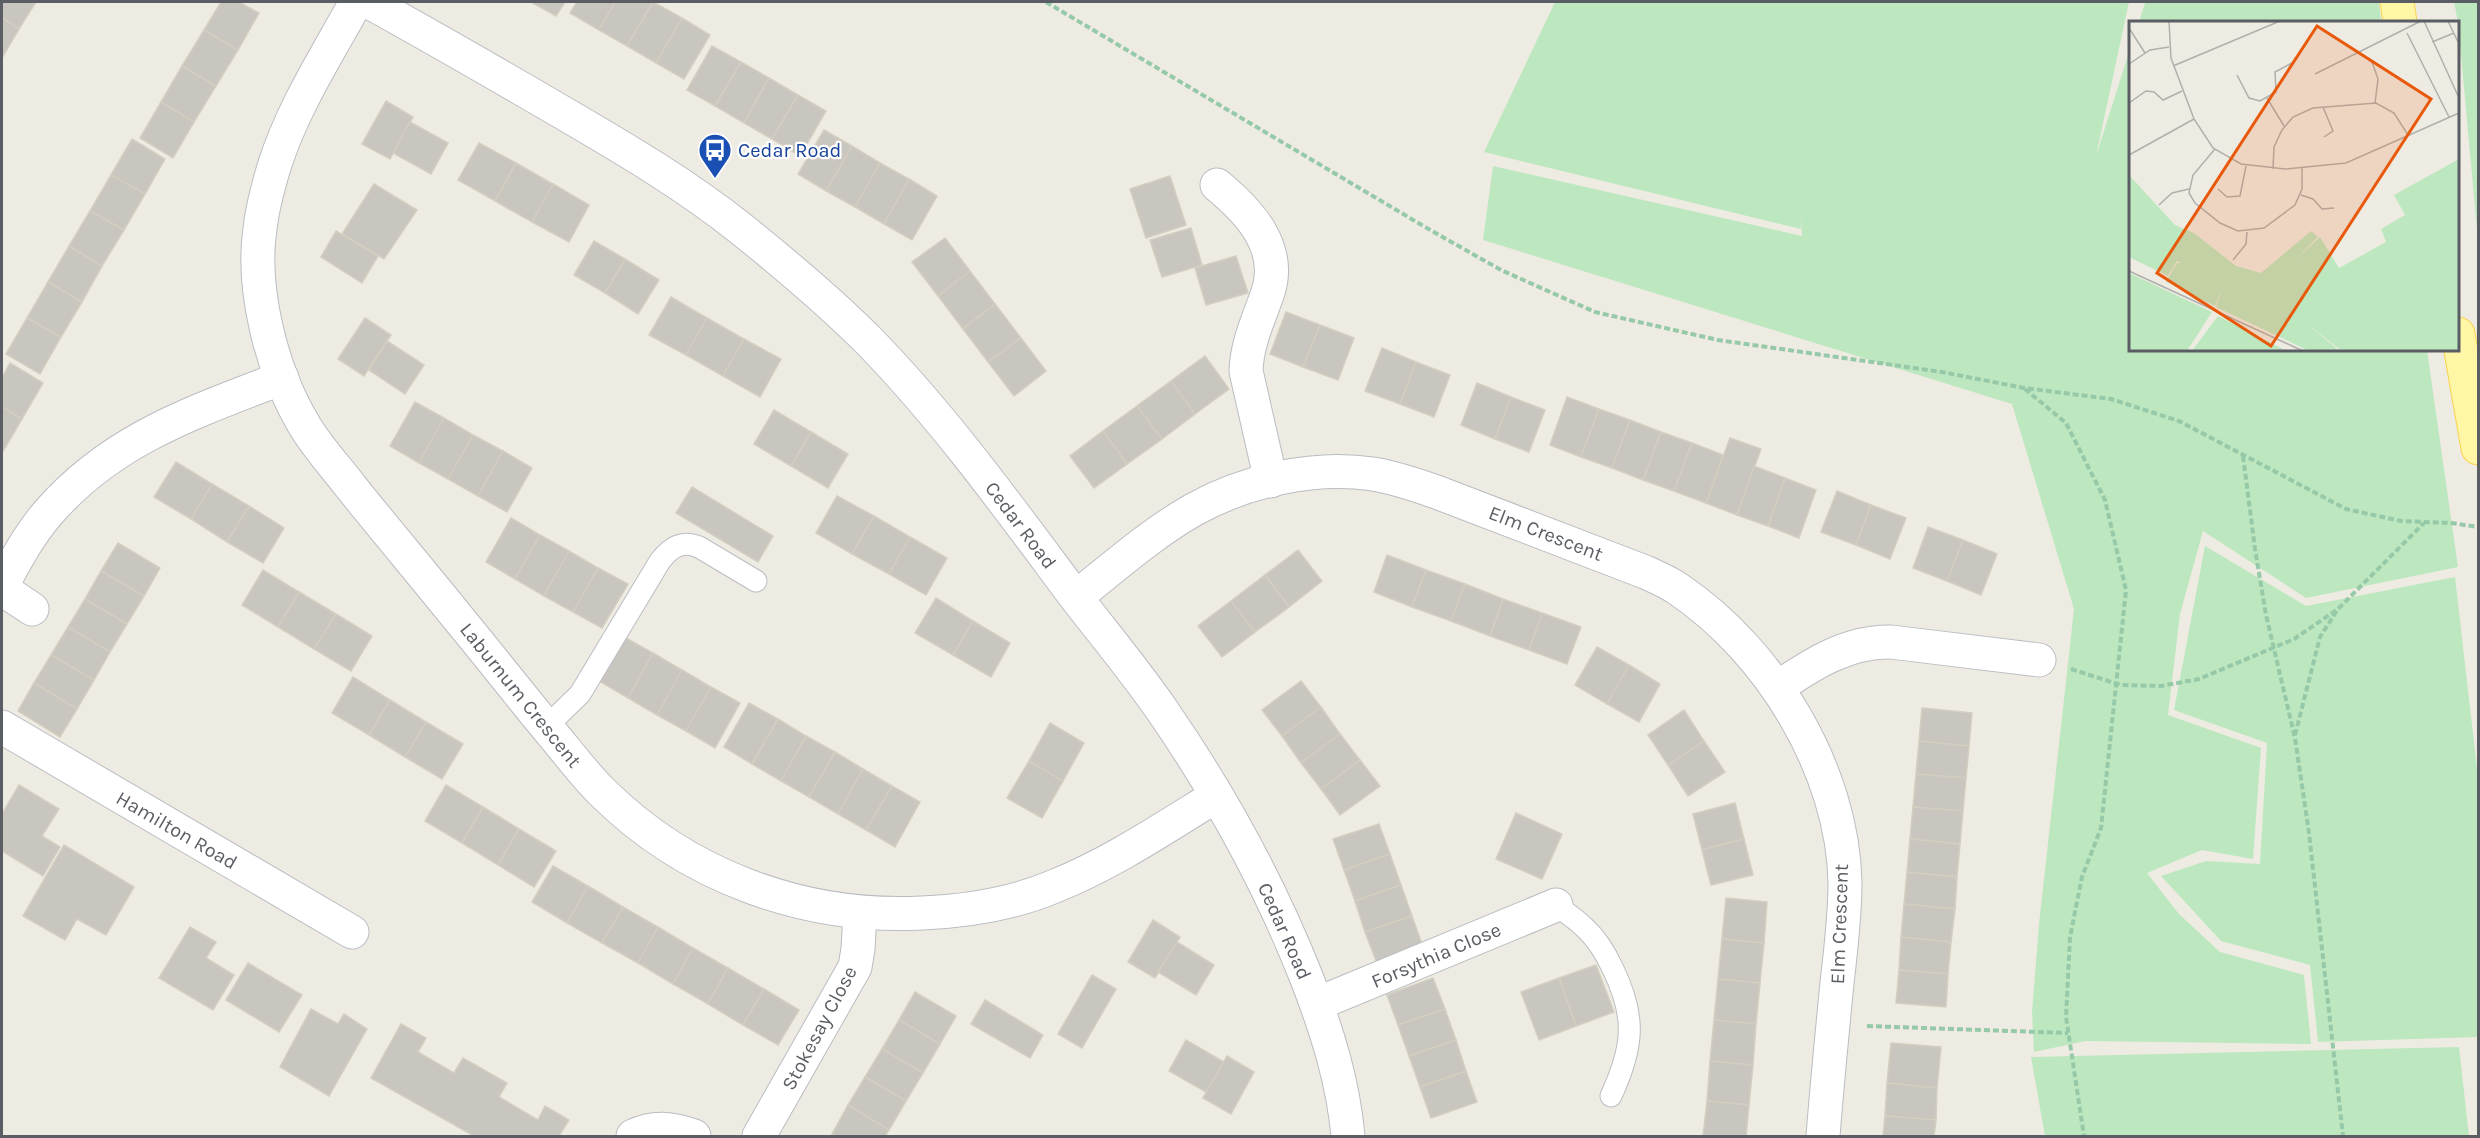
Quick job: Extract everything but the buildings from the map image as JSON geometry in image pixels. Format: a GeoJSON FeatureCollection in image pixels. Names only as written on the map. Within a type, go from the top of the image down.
{"type":"FeatureCollection","features":[{"type":"Feature","properties":{"kind":"main road"},"geometry":{"type":"LineString","coordinates":[[2397,2],[2400,21]]}},
{"type":"Feature","properties":{"kind":"main road"},"geometry":{"type":"LineString","coordinates":[[2459,345],[2478,448]]}},
{"type":"Feature","properties":{"kind":"street","name":"Laburnum Crescent"},"geometry":{"type":"LineString","coordinates":[[356,2],[289,128],[275,165],[259,231],[258,270],[261,300],[282,378],[302,422],[317,444],[546,727],[600,790],[652,833],[720,874],[773,896],[809,905],[860,913],[939,913],[980,908],[1016,900],[1054,887],[1098,865],[1216,796]]}},
{"type":"Feature","properties":{"kind":"street","name":"Cedar Road"},"geometry":{"type":"LineString","coordinates":[[369,2],[658,170],[737,226],[838,312],[913,390],[980,471],[1162,710],[1216,796],[1271,896],[1317,1004],[1332,1047],[1341,1083],[1348,1137]]}},
{"type":"Feature","properties":{"kind":"street"},"geometry":{"type":"LineString","coordinates":[[1217,185],[1250,216],[1269,249],[1272,264],[1272,277],[1247,354],[1246,371],[1271,481]]}},
{"type":"Feature","properties":{"kind":"street"},"geometry":{"type":"LineString","coordinates":[[32,609],[2,587],[22,550],[46,514],[94,467],[112,454],[152,433],[282,378]]}},
{"type":"Feature","properties":{"kind":"street","name":"Elm Crescent"},"geometry":{"type":"LineString","coordinates":[[1076,597],[1141,545],[1194,510],[1221,497],[1271,481],[1313,473],[1343,472],[1372,474],[1404,481],[1646,572],[1676,588],[1701,606],[1754,659],[1777,688],[1803,728],[1817,756],[1836,815],[1845,881],[1844,910],[1822,1137]]}},
{"type":"Feature","properties":{"kind":"street"},"geometry":{"type":"LineString","coordinates":[[1777,688],[1838,652],[1874,642],[2039,660]]}},
{"type":"Feature","properties":{"kind":"street","name":"Hamilton Road"},"geometry":{"type":"LineString","coordinates":[[2,727],[352,932]]}},
{"type":"Feature","properties":{"kind":"street","name":"Forsythia Close"},"geometry":{"type":"LineString","coordinates":[[1317,1004],[1556,905]]}},
{"type":"Feature","properties":{"kind":"street","name":"Stokesay Close"},"geometry":{"type":"LineString","coordinates":[[759,1137],[855,967],[860,913]]}},
{"type":"Feature","properties":{"kind":"street"},"geometry":{"type":"LineString","coordinates":[[633,1137],[659,1128],[678,1130],[694,1137]]}},
{"type":"Feature","properties":{"kind":"lane"},"geometry":{"type":"LineString","coordinates":[[546,727],[580,694],[660,561],[675,546],[691,544],[699,547],[756,581]]}},
{"type":"Feature","properties":{"kind":"lane"},"geometry":{"type":"LineString","coordinates":[[1556,905],[1586,929],[1600,946],[1624,992],[1631,1019],[1628,1046],[1622,1072],[1611,1096]]}},
{"type":"Feature","properties":{"kind":"path"},"geometry":{"type":"LineString","coordinates":[[1046,2],[1501,270],[1595,312],[1718,340],[1942,372],[2024,388],[2111,399],[2179,421],[2346,509],[2401,521],[2451,523],[2478,527]]}},
{"type":"Feature","properties":{"kind":"path"},"geometry":{"type":"LineString","coordinates":[[2024,388],[2066,423],[2104,500],[2126,590],[2101,828],[2082,877],[2070,937],[2066,1017],[2084,1137]]}},
{"type":"Feature","properties":{"kind":"path"},"geometry":{"type":"LineString","coordinates":[[2243,455],[2255,549],[2295,738],[2309,833],[2343,1137]]}},
{"type":"Feature","properties":{"kind":"path"},"geometry":{"type":"LineString","coordinates":[[2039,660],[2121,686],[2161,686],[2199,679],[2294,639],[2338,609],[2425,522]]}},
{"type":"Feature","properties":{"kind":"path"},"geometry":{"type":"LineString","coordinates":[[2295,738],[2320,637],[2338,609]]}},
{"type":"Feature","properties":{"kind":"path"},"geometry":{"type":"LineString","coordinates":[[1833,1026],[2068,1033]]}},
{"type":"Feature","properties":{"kind":"green space"},"geometry":{"type":"Polygon","coordinates":[[[1555,2],[2129,2],[2096,156],[2129,52],[2129,351],[2427,351],[2458,567],[2306,598],[2203,531],[2180,614],[2168,715],[2261,748],[2253,859],[2202,850],[2147,873],[2179,914],[2220,952],[2304,975],[2311,1044],[2085,1041],[2034,1052],[2032,1012],[2039,924],[2074,609],[2012,404],[1483,240],[1493,166],[1802,236],[1801,215],[1801,229],[1484,152],[1555,2]]]}},
{"type":"Feature","properties":{"kind":"green space"},"geometry":{"type":"Polygon","coordinates":[[[2379,2],[2381,21],[2139,21],[2145,3],[2379,2]]]}},
{"type":"Feature","properties":{"kind":"green space"},"geometry":{"type":"Polygon","coordinates":[[[2454,2],[2478,2],[2478,241],[2459,21],[2454,2]]]}},
{"type":"Feature","properties":{"kind":"green space"},"geometry":{"type":"Polygon","coordinates":[[[2205,546],[2306,606],[2455,577],[2478,777],[2478,1037],[2318,1042],[2310,965],[2221,941],[2161,876],[2206,861],[2260,864],[2267,743],[2174,710],[2205,546]]]}},
{"type":"Feature","properties":{"kind":"green space"},"geometry":{"type":"Polygon","coordinates":[[[2459,1047],[2469,1136],[2045,1136],[2031,1057],[2459,1047]]]}},
{"type":"Feature","properties":{"kind":"place","name":"Cedar Road"},"geometry":{"type":"Point","coordinates":[715,179]}}]}
